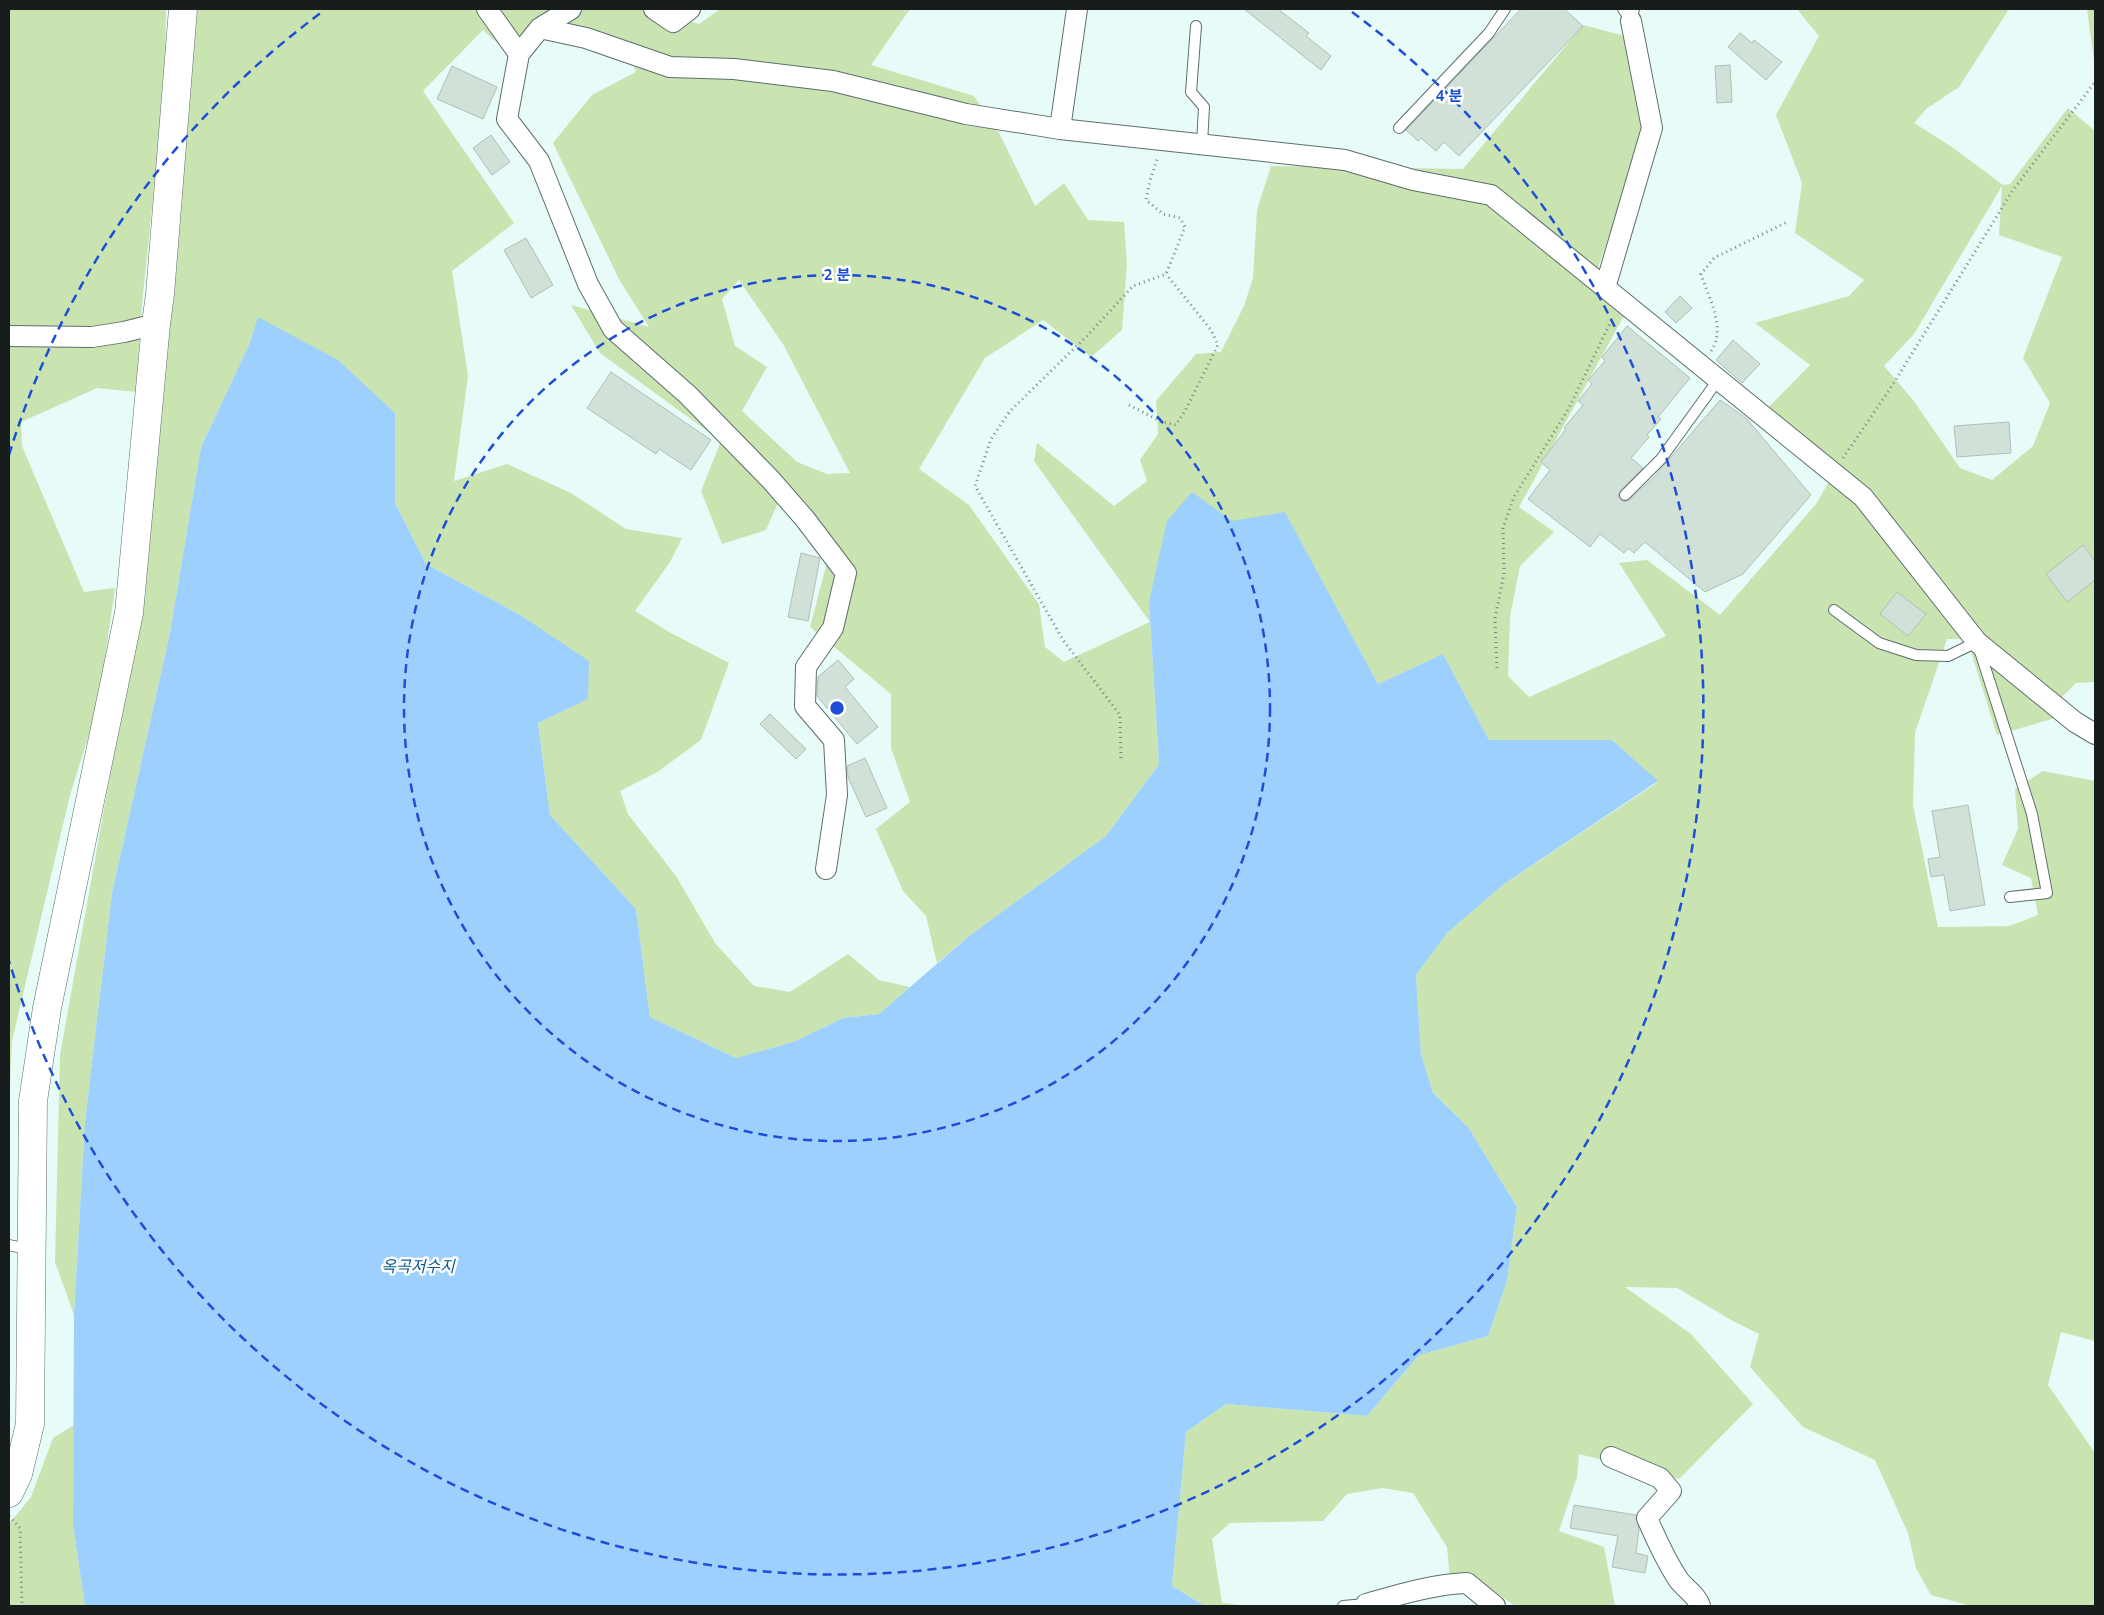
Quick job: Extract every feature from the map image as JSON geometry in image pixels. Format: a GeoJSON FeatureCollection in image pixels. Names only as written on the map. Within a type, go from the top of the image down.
{"type":"FeatureCollection","features":[{"type":"Feature","properties":{"kind":"street"},"geometry":{"type":"LineString","coordinates":[[9,1493],[18,1474],[30,1424],[20,1248],[33,1102],[48,1008],[129,613],[160,294],[183,9]]}},
{"type":"Feature","properties":{"kind":"street"},"geometry":{"type":"LineString","coordinates":[[487,9],[519,54]]}},
{"type":"Feature","properties":{"kind":"street"},"geometry":{"type":"LineString","coordinates":[[571,9],[540,28],[519,54],[507,119],[539,161],[588,284],[613,329],[688,395],[771,480],[806,519],[846,574],[833,628],[806,667],[806,706],[834,740],[837,795],[826,869]]}},
{"type":"Feature","properties":{"kind":"street"},"geometry":{"type":"LineString","coordinates":[[654,9],[673,22],[690,9]]}},
{"type":"Feature","properties":{"kind":"street"},"geometry":{"type":"LineString","coordinates":[[1060,129],[1077,9]]}},
{"type":"Feature","properties":{"kind":"street"},"geometry":{"type":"LineString","coordinates":[[1605,288],[1652,128],[1630,13]]}},
{"type":"Feature","properties":{"kind":"street"},"geometry":{"type":"LineString","coordinates":[[540,28],[586,38],[670,68],[734,69],[833,80],[966,114],[1060,129],[1346,160],[1413,180],[1491,195],[1863,497],[1977,642],[2075,722],[2095,734]]}},
{"type":"Feature","properties":{"kind":"street"},"geometry":{"type":"LineString","coordinates":[[9,336],[92,337],[156,324]]}},
{"type":"Feature","properties":{"kind":"street"},"geometry":{"type":"LineString","coordinates":[[1611,1457],[1660,1478],[1670,1491],[1647,1518],[1664,1556],[1679,1581],[1699,1602],[1700,1606]]}},
{"type":"Feature","properties":{"kind":"street"},"geometry":{"type":"LineString","coordinates":[[1366,1605],[1452,1584],[1467,1583],[1495,1606]]}},
{"type":"Feature","properties":{"kind":"lane"},"geometry":{"type":"LineString","coordinates":[[1399,128],[1490,33],[1505,9]]}},
{"type":"Feature","properties":{"kind":"lane"},"geometry":{"type":"LineString","coordinates":[[1196,26],[1190,92],[1204,107],[1202,144]]}},
{"type":"Feature","properties":{"kind":"lane"},"geometry":{"type":"LineString","coordinates":[[1625,495],[1661,460],[1718,380]]}},
{"type":"Feature","properties":{"kind":"lane"},"geometry":{"type":"LineString","coordinates":[[1834,610],[1879,643],[1916,655],[1948,656],[1977,642],[2032,814],[2047,892],[2010,897]]}},
{"type":"Feature","properties":{"kind":"lane"},"geometry":{"type":"LineString","coordinates":[[1343,1606],[1366,1605]]}},
{"type":"Feature","properties":{"kind":"path"},"geometry":{"type":"LineString","coordinates":[[1833,473],[1892,386],[2013,190],[2095,82]]}},
{"type":"Feature","properties":{"kind":"path"},"geometry":{"type":"LineString","coordinates":[[1121,758],[1120,715],[1063,640],[975,486],[991,439],[1010,411],[1087,336],[1133,286],[1166,274],[1185,227],[1180,218],[1163,214],[1146,200],[1150,180],[1164,140]]}},
{"type":"Feature","properties":{"kind":"path"},"geometry":{"type":"LineString","coordinates":[[1701,365],[1716,344],[1717,320],[1701,274],[1714,258],[1787,222]]}},
{"type":"Feature","properties":{"kind":"path"},"geometry":{"type":"LineString","coordinates":[[1130,405],[1162,422],[1176,425],[1218,345],[1211,330],[1166,274]]}},
{"type":"Feature","properties":{"kind":"path"},"geometry":{"type":"LineString","coordinates":[[1497,668],[1495,618],[1504,574],[1503,528],[1514,497],[1569,408],[1621,301]]}},
{"type":"Feature","properties":{"kind":"path"},"geometry":{"type":"LineString","coordinates":[[9,1516],[20,1528],[22,1606]]}},
{"type":"Feature","properties":{"kind":"green space"},"geometry":{"type":"Polygon","coordinates":[[[9,9],[166,9],[165,83],[142,304],[136,392],[97,388],[21,422],[22,446],[84,592],[115,588],[98,706],[70,795],[12,1041],[9,1107],[9,9]]]}},
{"type":"Feature","properties":{"kind":"green space"},"geometry":{"type":"Polygon","coordinates":[[[195,9],[651,9],[699,24],[720,9],[910,9],[871,65],[974,96],[999,133],[1035,206],[1064,183],[1088,220],[1124,222],[1127,264],[1122,330],[1091,357],[1043,320],[985,358],[919,469],[969,505],[1039,604],[1045,647],[1064,662],[1150,622],[1034,461],[1037,443],[1114,506],[1147,481],[1140,460],[1158,434],[1156,401],[1196,354],[1221,352],[1244,306],[1253,278],[1257,210],[1271,166],[1463,169],[1583,25],[1625,36],[1646,129],[1592,285],[1626,312],[1519,507],[1554,532],[1520,566],[1510,616],[1508,676],[1529,697],[1666,636],[1619,563],[1647,560],[1720,615],[1816,504],[1830,480],[1767,409],[1810,365],[1755,323],[1849,296],[1864,280],[1795,233],[1802,183],[1776,115],[1819,36],[1797,9],[2009,9],[1959,87],[1926,109],[1914,123],[1952,147],[2003,185],[2010,184],[2068,108],[2095,131],[2095,682],[2076,683],[2059,700],[2055,718],[1997,735],[1967,639],[1947,639],[1915,733],[1913,805],[1938,927],[2009,926],[2038,915],[2031,878],[2002,865],[2018,829],[2015,789],[2043,771],[2095,781],[2095,1341],[2061,1332],[2048,1385],[2095,1453],[2095,1606],[1971,1606],[1931,1595],[1916,1568],[1908,1533],[1875,1460],[1803,1427],[1750,1367],[1759,1334],[1677,1288],[1625,1287],[1691,1334],[1753,1404],[1679,1479],[1579,1454],[1577,1477],[1559,1531],[1604,1547],[1615,1606],[1515,1606],[1491,1589],[1450,1579],[1447,1547],[1413,1493],[1382,1488],[1347,1494],[1323,1521],[1230,1523],[1212,1539],[1222,1603],[1248,1606],[1205,1606],[1172,1586],[1186,1432],[1226,1404],[1367,1416],[1419,1355],[1488,1336],[1507,1281],[1517,1207],[1468,1127],[1433,1093],[1421,1054],[1416,975],[1447,933],[1504,884],[1658,782],[1612,740],[1489,740],[1443,654],[1378,684],[1285,513],[1149,602],[1159,764],[1106,836],[969,936],[937,963],[926,916],[903,891],[876,829],[910,802],[891,748],[891,694],[810,627],[828,559],[778,503],[766,530],[722,544],[701,491],[721,441],[600,353],[571,305],[649,327],[620,281],[553,143],[592,95],[636,72],[631,59],[544,34],[507,52],[483,30],[423,91],[514,223],[452,271],[468,376],[454,481],[507,464],[571,493],[626,529],[682,538],[670,562],[635,611],[669,632],[729,663],[701,740],[656,773],[620,791],[628,814],[676,876],[715,943],[754,986],[790,992],[848,954],[879,980],[910,987],[879,1014],[843,1018],[796,1041],[736,1058],[650,1017],[636,909],[550,815],[538,723],[588,699],[520,615],[426,564],[395,503],[395,413],[258,318],[249,345],[201,447],[170,633],[112,893],[85,1121],[74,1315],[55,1262],[60,1055],[133,647],[177,253],[195,9]],[[2002,186],[1914,334],[1884,366],[1913,400],[1960,468],[1992,480],[2033,446],[2050,403],[2023,358],[2062,257],[1999,235],[2002,186]],[[739,280],[722,299],[735,346],[767,367],[742,411],[797,462],[827,474],[850,473],[783,344],[739,280]]]}},
{"type":"Feature","properties":{"kind":"green space"},"geometry":{"type":"Polygon","coordinates":[[[2087,9],[2095,9],[2095,68],[2087,9]]]}},
{"type":"Feature","properties":{"kind":"green space"},"geometry":{"type":"Polygon","coordinates":[[[74,1425],[73,1525],[85,1606],[9,1606],[9,1524],[31,1497],[53,1438],[74,1425]]]}},
{"type":"Feature","properties":{"kind":"water","name":"옥곡저수지"},"geometry":{"type":"Polygon","coordinates":[[[258,317],[338,360],[395,413],[395,503],[426,564],[520,615],[589,661],[588,699],[538,723],[550,815],[636,909],[650,1017],[736,1058],[796,1041],[843,1018],[879,1014],[969,936],[1106,836],[1159,764],[1149,602],[1167,521],[1192,492],[1232,521],[1285,512],[1378,684],[1443,654],[1489,740],[1612,740],[1658,781],[1504,884],[1447,933],[1416,975],[1421,1054],[1433,1093],[1468,1127],[1517,1207],[1507,1281],[1488,1336],[1419,1355],[1367,1416],[1226,1404],[1186,1432],[1172,1586],[1205,1606],[85,1606],[73,1525],[74,1315],[85,1121],[112,893],[170,633],[201,447],[249,345],[258,317]]]}},
{"type":"Feature","properties":{"kind":"building"},"geometry":{"type":"Polygon","coordinates":[[[1244,9],[1278,9],[1309,33],[1306,36],[1331,56],[1321,70],[1244,9]]]}},
{"type":"Feature","properties":{"kind":"building"},"geometry":{"type":"Polygon","coordinates":[[[1521,9],[1564,9],[1583,26],[1459,156],[1444,142],[1436,151],[1421,138],[1418,141],[1406,130],[1521,9]]]}},
{"type":"Feature","properties":{"kind":"building"},"geometry":{"type":"Polygon","coordinates":[[[1740,33],[1752,43],[1754,40],[1782,62],[1766,80],[1728,47],[1740,33]]]}},
{"type":"Feature","properties":{"kind":"building"},"geometry":{"type":"Polygon","coordinates":[[[1730,65],[1732,102],[1717,103],[1715,66],[1730,65]]]}},
{"type":"Feature","properties":{"kind":"building"},"geometry":{"type":"Polygon","coordinates":[[[452,66],[497,87],[483,119],[437,99],[452,66]]]}},
{"type":"Feature","properties":{"kind":"building"},"geometry":{"type":"Polygon","coordinates":[[[491,135],[510,162],[492,175],[473,148],[491,135]]]}},
{"type":"Feature","properties":{"kind":"building"},"geometry":{"type":"Polygon","coordinates":[[[526,238],[553,285],[531,298],[504,250],[526,238]]]}},
{"type":"Feature","properties":{"kind":"building"},"geometry":{"type":"Polygon","coordinates":[[[1680,296],[1692,308],[1676,323],[1665,312],[1680,296]]]}},
{"type":"Feature","properties":{"kind":"building"},"geometry":{"type":"Polygon","coordinates":[[[1627,326],[1690,378],[1658,417],[1661,419],[1631,458],[1643,468],[1620,491],[1618,496],[1621,500],[1624,502],[1629,500],[1654,477],[1720,400],[1746,418],[1811,495],[1743,574],[1705,592],[1645,542],[1634,553],[1628,548],[1624,553],[1600,534],[1590,547],[1528,499],[1550,470],[1541,462],[1566,429],[1564,428],[1583,405],[1578,401],[1592,384],[1588,380],[1605,361],[1602,357],[1627,326]]]}},
{"type":"Feature","properties":{"kind":"building"},"geometry":{"type":"Polygon","coordinates":[[[1733,340],[1760,364],[1742,383],[1716,360],[1733,340]]]}},
{"type":"Feature","properties":{"kind":"building"},"geometry":{"type":"Polygon","coordinates":[[[611,372],[711,440],[691,470],[659,449],[656,454],[587,408],[611,372]]]}},
{"type":"Feature","properties":{"kind":"building"},"geometry":{"type":"Polygon","coordinates":[[[2009,422],[2011,453],[1957,457],[1954,426],[2009,422]]]}},
{"type":"Feature","properties":{"kind":"building"},"geometry":{"type":"Polygon","coordinates":[[[2083,545],[2095,561],[2095,580],[2067,602],[2046,574],[2083,545]]]}},
{"type":"Feature","properties":{"kind":"building"},"geometry":{"type":"Polygon","coordinates":[[[801,553],[820,558],[808,621],[788,617],[801,553]]]}},
{"type":"Feature","properties":{"kind":"building"},"geometry":{"type":"Polygon","coordinates":[[[1897,592],[1926,614],[1908,636],[1880,614],[1897,592]]]}},
{"type":"Feature","properties":{"kind":"building"},"geometry":{"type":"Polygon","coordinates":[[[838,660],[854,679],[845,687],[878,727],[857,744],[817,696],[818,677],[838,660]]]}},
{"type":"Feature","properties":{"kind":"building"},"geometry":{"type":"Polygon","coordinates":[[[770,714],[806,749],[796,759],[760,724],[770,714]]]}},
{"type":"Feature","properties":{"kind":"building"},"geometry":{"type":"Polygon","coordinates":[[[865,758],[887,808],[866,817],[848,777],[847,766],[865,758]]]}},
{"type":"Feature","properties":{"kind":"building"},"geometry":{"type":"Polygon","coordinates":[[[1968,805],[1985,905],[1950,911],[1944,875],[1931,877],[1928,859],[1940,857],[1932,811],[1968,805]]]}},
{"type":"Feature","properties":{"kind":"building"},"geometry":{"type":"Polygon","coordinates":[[[1574,1505],[1636,1515],[1639,1530],[1636,1553],[1648,1556],[1645,1573],[1612,1567],[1618,1536],[1570,1528],[1574,1505]]]}}]}
